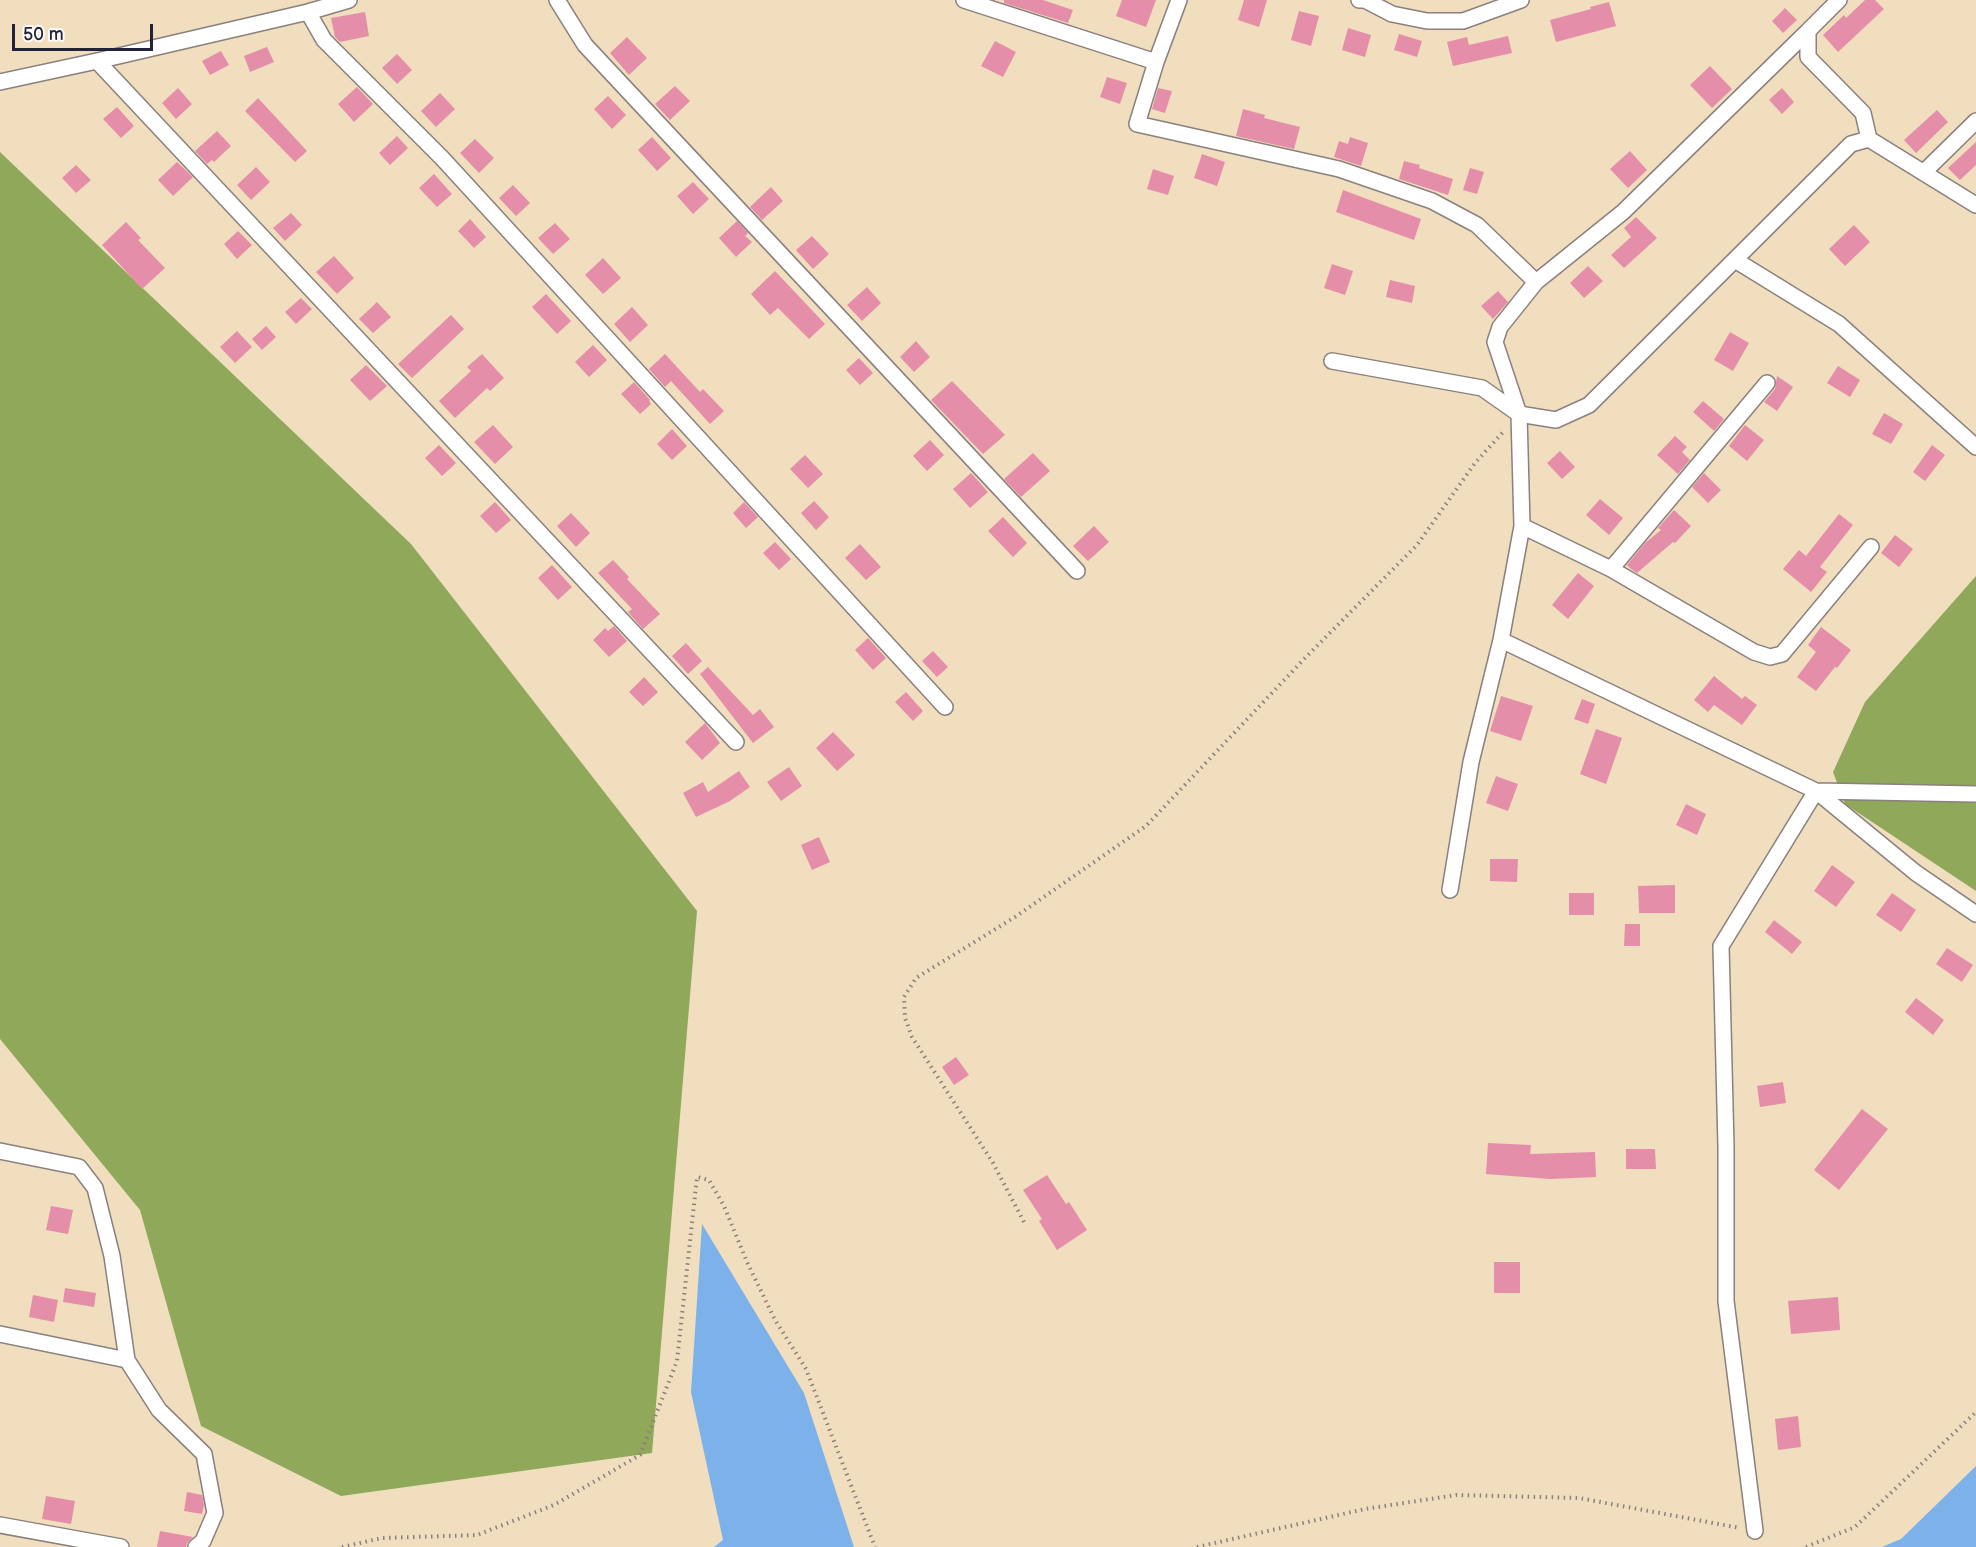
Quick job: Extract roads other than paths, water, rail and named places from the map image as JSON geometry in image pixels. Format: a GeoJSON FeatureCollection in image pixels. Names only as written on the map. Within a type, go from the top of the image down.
{"type":"FeatureCollection","features":[{"type":"Feature","properties":{"kind":"street"},"geometry":{"type":"LineString","coordinates":[[0,82],[308,12],[350,0]]}},
{"type":"Feature","properties":{"kind":"street"},"geometry":{"type":"LineString","coordinates":[[557,0],[585,45],[1077,571]]}},
{"type":"Feature","properties":{"kind":"street"},"geometry":{"type":"LineString","coordinates":[[964,0],[1156,62]]}},
{"type":"Feature","properties":{"kind":"street"},"geometry":{"type":"LineString","coordinates":[[1179,0],[1156,62],[1137,124],[1340,169],[1432,201],[1477,225],[1536,282]]}},
{"type":"Feature","properties":{"kind":"street"},"geometry":{"type":"LineString","coordinates":[[1359,0],[1365,0],[1392,14],[1427,21],[1463,21],[1521,0]]}},
{"type":"Feature","properties":{"kind":"street"},"geometry":{"type":"LineString","coordinates":[[1450,890],[1471,762],[1501,640],[1522,526],[1519,414],[1495,342],[1500,327],[1536,282],[1623,212],[1839,0]]}},
{"type":"Feature","properties":{"kind":"street"},"geometry":{"type":"LineString","coordinates":[[308,12],[324,40],[442,158],[945,707]]}},
{"type":"Feature","properties":{"kind":"street"},"geometry":{"type":"LineString","coordinates":[[1808,31],[1808,57],[1863,113],[1869,139],[1976,205]]}},
{"type":"Feature","properties":{"kind":"street"},"geometry":{"type":"LineString","coordinates":[[97,61],[736,742]]}},
{"type":"Feature","properties":{"kind":"street"},"geometry":{"type":"LineString","coordinates":[[1924,172],[1976,121]]}},
{"type":"Feature","properties":{"kind":"street"},"geometry":{"type":"LineString","coordinates":[[1332,361],[1482,388],[1519,414],[1556,420],[1588,405],[1851,144],[1869,139]]}},
{"type":"Feature","properties":{"kind":"street"},"geometry":{"type":"LineString","coordinates":[[1735,260],[1839,324],[1976,447]]}},
{"type":"Feature","properties":{"kind":"street"},"geometry":{"type":"LineString","coordinates":[[1611,569],[1767,383]]}},
{"type":"Feature","properties":{"kind":"street"},"geometry":{"type":"LineString","coordinates":[[1522,526],[1611,569],[1754,652],[1770,657],[1782,654],[1871,547]]}},
{"type":"Feature","properties":{"kind":"street"},"geometry":{"type":"LineString","coordinates":[[1501,640],[1816,791],[1916,873],[1976,914]]}},
{"type":"Feature","properties":{"kind":"street"},"geometry":{"type":"LineString","coordinates":[[1816,791],[1976,794]]}},
{"type":"Feature","properties":{"kind":"street"},"geometry":{"type":"LineString","coordinates":[[1755,1531],[1726,1301],[1726,1147],[1721,946],[1816,791]]}},
{"type":"Feature","properties":{"kind":"street"},"geometry":{"type":"LineString","coordinates":[[0,1151],[79,1167],[95,1188],[112,1256],[127,1360],[159,1410],[204,1454],[215,1514],[203,1541],[196,1547]]}},
{"type":"Feature","properties":{"kind":"street"},"geometry":{"type":"LineString","coordinates":[[0,1334],[127,1360]]}},
{"type":"Feature","properties":{"kind":"street"},"geometry":{"type":"LineString","coordinates":[[0,1525],[121,1547]]}},
{"type":"Feature","properties":{"kind":"water"},"geometry":{"type":"Polygon","coordinates":[[[702,1224],[804,1393],[854,1547],[714,1547],[723,1540],[691,1392],[702,1224]]]}},
{"type":"Feature","properties":{"kind":"water"},"geometry":{"type":"Polygon","coordinates":[[[1976,1466],[1976,1547],[1882,1547],[1901,1539],[1976,1466]]]}}]}
